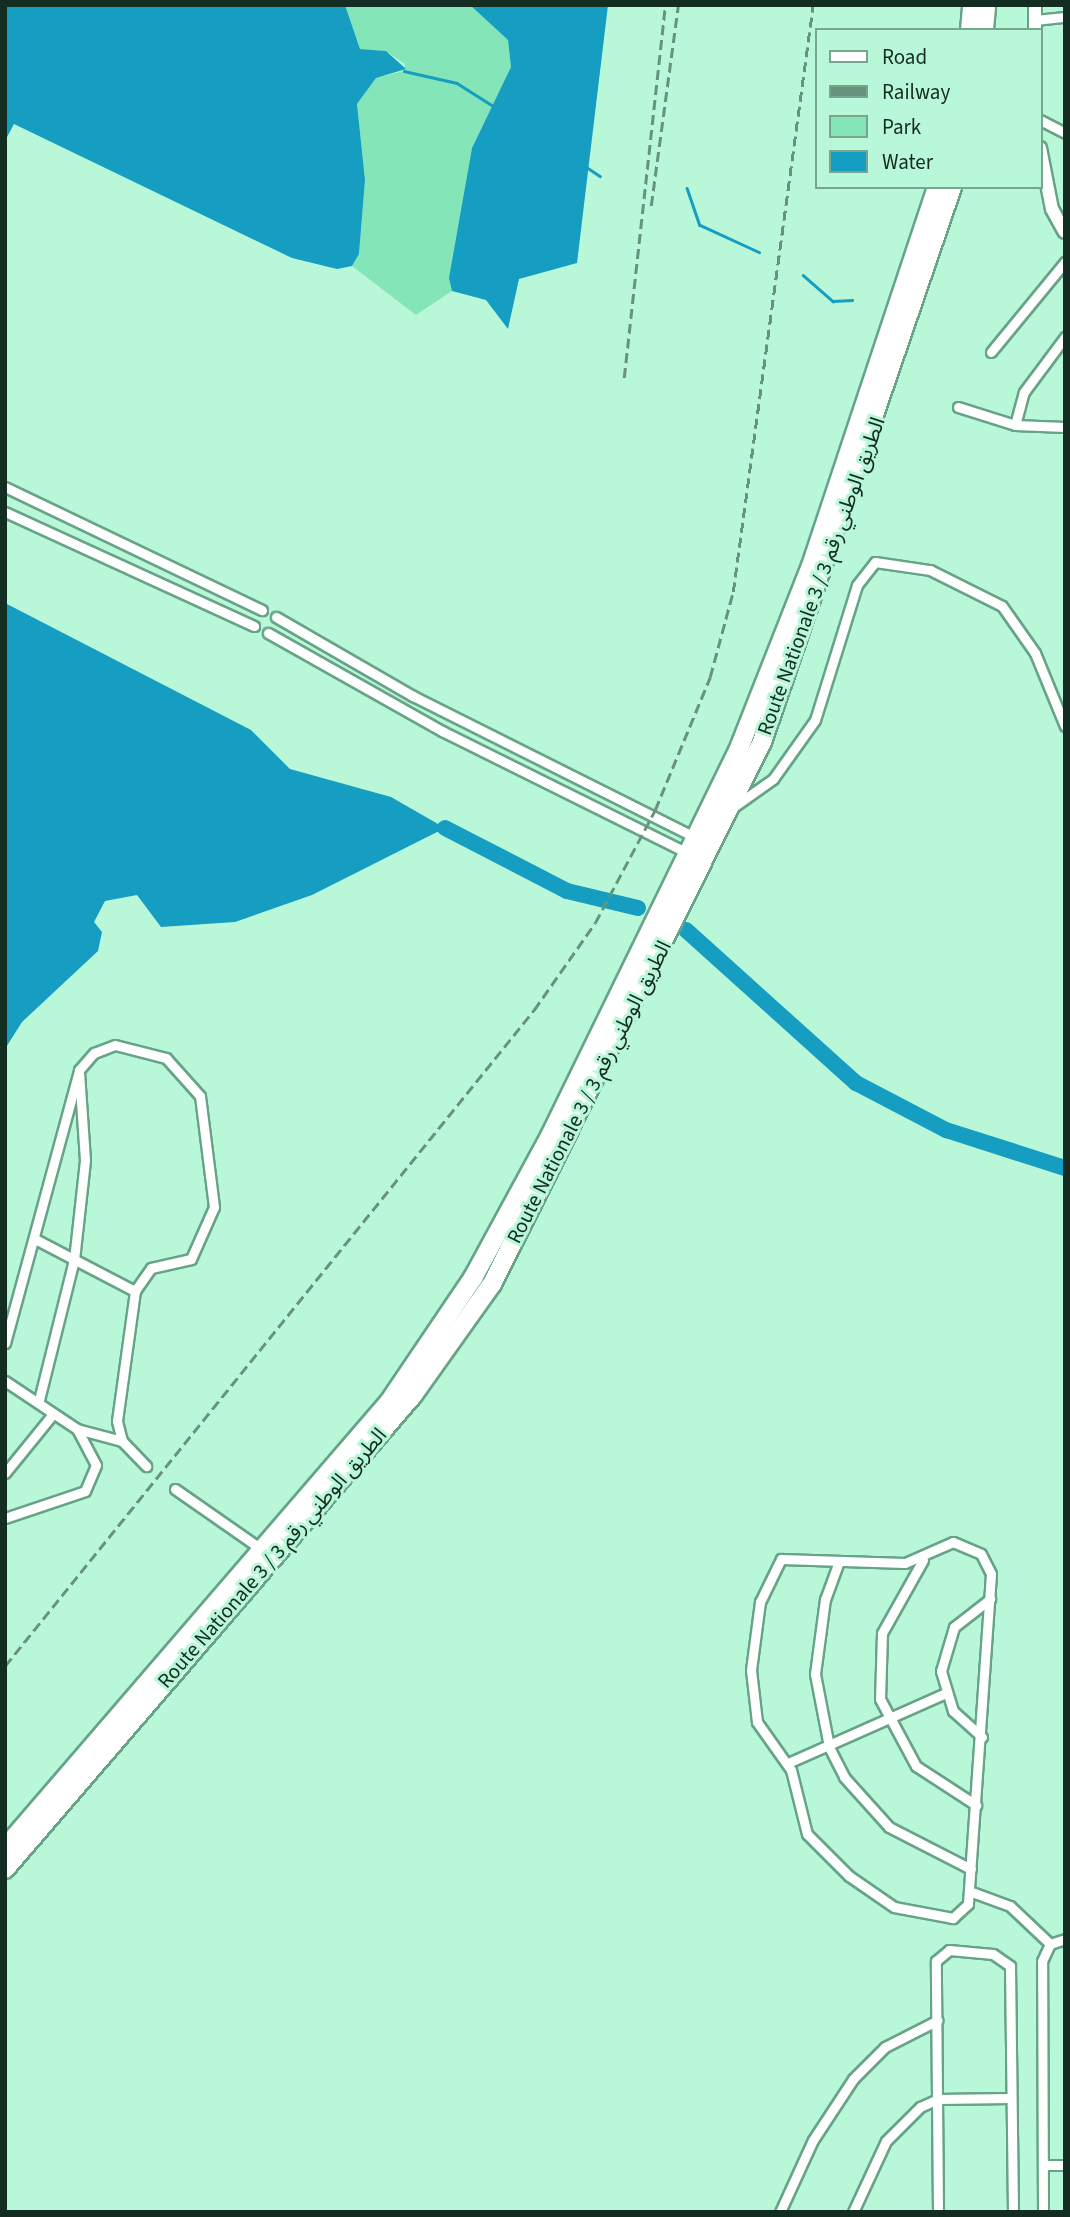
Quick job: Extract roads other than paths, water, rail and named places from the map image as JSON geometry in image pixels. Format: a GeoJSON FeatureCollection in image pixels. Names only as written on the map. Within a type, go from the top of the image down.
{"type":"FeatureCollection","features":[{"type":"Feature","properties":{"kind":"highway"},"geometry":{"type":"LineString","coordinates":[[970,28],[972,5]]}},
{"type":"Feature","properties":{"kind":"highway"},"geometry":{"type":"LineString","coordinates":[[984,28],[986,5]]}},
{"type":"Feature","properties":{"kind":"highway","name":"Route Nationale 3 / الطريق الوطني رقم 3"},"geometry":{"type":"LineString","coordinates":[[5,1848],[265,1552],[379,1436],[475,1313],[709,852],[791,670],[936,189]]}},
{"type":"Feature","properties":{"kind":"highway","name":"Route Nationale 3 / الطريق الوطني رقم 3"},"geometry":{"type":"LineString","coordinates":[[5,1869],[389,1402],[449,1319],[550,1136],[687,854],[775,663],[856,458],[951,189]]}},
{"type":"Feature","properties":{"kind":"street"},"geometry":{"type":"LineString","coordinates":[[1035,5],[1035,25],[1065,17]]}},
{"type":"Feature","properties":{"kind":"street"},"geometry":{"type":"LineString","coordinates":[[1042,121],[1065,133]]}},
{"type":"Feature","properties":{"kind":"street"},"geometry":{"type":"LineString","coordinates":[[1042,158],[1052,209],[1065,232]]}},
{"type":"Feature","properties":{"kind":"street"},"geometry":{"type":"LineString","coordinates":[[991,352],[1065,262]]}},
{"type":"Feature","properties":{"kind":"street"},"geometry":{"type":"LineString","coordinates":[[1015,425],[1024,393],[1065,337]]}},
{"type":"Feature","properties":{"kind":"street"},"geometry":{"type":"LineString","coordinates":[[958,407],[1015,425],[1065,427]]}},
{"type":"Feature","properties":{"kind":"street"},"geometry":{"type":"LineString","coordinates":[[5,487],[262,610]]}},
{"type":"Feature","properties":{"kind":"street"},"geometry":{"type":"LineString","coordinates":[[5,512],[254,626]]}},
{"type":"Feature","properties":{"kind":"street"},"geometry":{"type":"LineString","coordinates":[[730,809],[773,779],[815,720],[857,585],[875,562],[930,570],[1002,606],[1020,624],[1065,726]]}},
{"type":"Feature","properties":{"kind":"street"},"geometry":{"type":"LineString","coordinates":[[276,617],[413,696],[695,836],[709,852]]}},
{"type":"Feature","properties":{"kind":"street"},"geometry":{"type":"LineString","coordinates":[[268,633],[405,710],[573,798],[687,854],[709,852]]}},
{"type":"Feature","properties":{"kind":"street"},"geometry":{"type":"LineString","coordinates":[[405,710],[413,696]]}},
{"type":"Feature","properties":{"kind":"street"},"geometry":{"type":"LineString","coordinates":[[499,760],[507,744]]}},
{"type":"Feature","properties":{"kind":"street"},"geometry":{"type":"LineString","coordinates":[[573,798],[581,781]]}},
{"type":"Feature","properties":{"kind":"street"},"geometry":{"type":"LineString","coordinates":[[5,1343],[35,1239],[66,1100],[79,1070],[104,1048],[134,1046],[166,1058],[200,1096],[214,1207],[191,1259],[151,1268],[135,1290],[117,1421],[122,1441],[146,1466]]}},
{"type":"Feature","properties":{"kind":"street"},"geometry":{"type":"LineString","coordinates":[[39,1400],[74,1259],[85,1160],[79,1070]]}},
{"type":"Feature","properties":{"kind":"street"},"geometry":{"type":"LineString","coordinates":[[35,1239],[135,1290]]}},
{"type":"Feature","properties":{"kind":"street"},"geometry":{"type":"LineString","coordinates":[[5,1381],[39,1400],[53,1414],[77,1429],[122,1441]]}},
{"type":"Feature","properties":{"kind":"street"},"geometry":{"type":"LineString","coordinates":[[5,1473],[53,1414]]}},
{"type":"Feature","properties":{"kind":"street"},"geometry":{"type":"LineString","coordinates":[[5,1518],[85,1491],[96,1465],[77,1429]]}},
{"type":"Feature","properties":{"kind":"street"},"geometry":{"type":"LineString","coordinates":[[175,1489],[265,1552]]}},
{"type":"Feature","properties":{"kind":"street"},"geometry":{"type":"LineString","coordinates":[[924,1559],[838,1564],[781,1559],[760,1602],[752,1653],[754,1706],[761,1729],[788,1763],[807,1834],[863,1887],[901,1910],[934,1917],[962,1913],[969,1891],[971,1869],[982,1737],[990,1599],[990,1568],[977,1551],[949,1543],[924,1559],[900,1592],[879,1644],[877,1677],[888,1721],[916,1766],[976,1805]]}},
{"type":"Feature","properties":{"kind":"street"},"geometry":{"type":"LineString","coordinates":[[838,1564],[820,1624],[815,1674],[829,1747],[844,1777],[889,1827],[971,1869]]}},
{"type":"Feature","properties":{"kind":"street"},"geometry":{"type":"LineString","coordinates":[[982,1737],[959,1719],[944,1693],[941,1671],[949,1637],[970,1610],[990,1599]]}},
{"type":"Feature","properties":{"kind":"street"},"geometry":{"type":"LineString","coordinates":[[788,1763],[888,1721],[944,1693]]}},
{"type":"Feature","properties":{"kind":"street"},"geometry":{"type":"LineString","coordinates":[[969,1891],[1010,1906],[1049,1944]]}},
{"type":"Feature","properties":{"kind":"street"},"geometry":{"type":"LineString","coordinates":[[1049,1944],[1065,1940]]}},
{"type":"Feature","properties":{"kind":"street"},"geometry":{"type":"LineString","coordinates":[[1043,2212],[1041,1961],[1049,1944]]}},
{"type":"Feature","properties":{"kind":"street"},"geometry":{"type":"LineString","coordinates":[[938,2212],[936,1961],[944,1952],[1006,1960],[1013,2212]]}},
{"type":"Feature","properties":{"kind":"street"},"geometry":{"type":"LineString","coordinates":[[780,2212],[813,2140],[853,2079],[885,2047],[938,2020]]}},
{"type":"Feature","properties":{"kind":"street"},"geometry":{"type":"LineString","coordinates":[[853,2212],[886,2141],[904,2118],[938,2099],[1011,2098]]}},
{"type":"Feature","properties":{"kind":"street"},"geometry":{"type":"LineString","coordinates":[[1043,2165],[1065,2165]]}},
{"type":"Feature","properties":{"kind":"water"},"geometry":{"type":"Polygon","coordinates":[[[5,5],[345,5],[360,49],[386,51],[406,69],[376,78],[357,104],[365,180],[359,254],[352,266],[337,269],[292,258],[14,124],[5,141],[5,5]]]}},
{"type":"Feature","properties":{"kind":"water"},"geometry":{"type":"Polygon","coordinates":[[[470,5],[608,5],[577,263],[519,279],[508,329],[486,300],[452,291],[449,278],[472,148],[511,67],[508,40],[470,5]]]}},
{"type":"Feature","properties":{"kind":"water"},"geometry":{"type":"Polygon","coordinates":[[[5,603],[251,730],[290,769],[391,797],[445,828],[312,895],[235,922],[161,927],[137,895],[105,901],[94,922],[102,932],[98,951],[22,1022],[5,1049],[5,603]]]}},
{"type":"Feature","properties":{"kind":"waterway"},"geometry":{"type":"LineString","coordinates":[[404,71],[457,83],[498,109]]}},
{"type":"Feature","properties":{"kind":"waterway"},"geometry":{"type":"LineString","coordinates":[[585,166],[600,176]]}},
{"type":"Feature","properties":{"kind":"waterway"},"geometry":{"type":"LineString","coordinates":[[687,188],[700,225],[759,252]]}},
{"type":"Feature","properties":{"kind":"waterway"},"geometry":{"type":"LineString","coordinates":[[803,275],[833,301],[852,300]]}},
{"type":"Feature","properties":{"kind":"waterway"},"geometry":{"type":"LineString","coordinates":[[445,828],[567,891],[638,908]]}},
{"type":"Feature","properties":{"kind":"waterway"},"geometry":{"type":"LineString","coordinates":[[686,930],[856,1083],[946,1130],[1065,1168]]}},
{"type":"Feature","properties":{"kind":"railway"},"geometry":{"type":"LineString","coordinates":[[624,378],[665,5]]}},
{"type":"Feature","properties":{"kind":"railway"},"geometry":{"type":"LineString","coordinates":[[651,206],[678,5]]}},
{"type":"Feature","properties":{"kind":"railway"},"geometry":{"type":"LineString","coordinates":[[5,1666],[534,1010],[595,923],[655,810],[710,677],[733,592],[813,5]]}}]}
